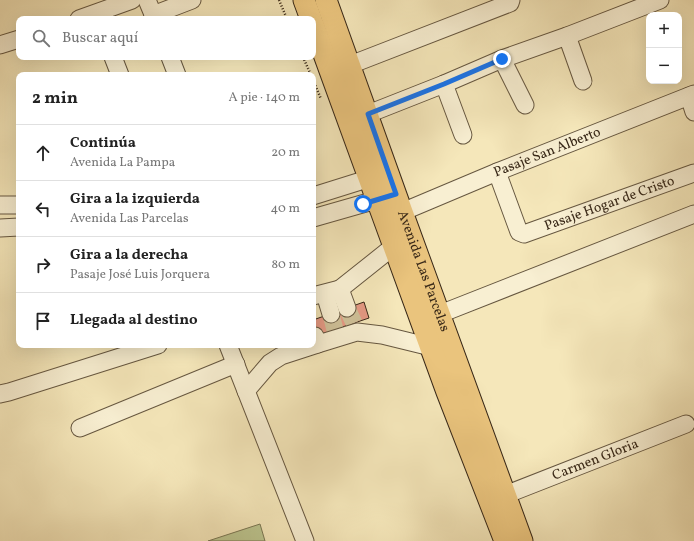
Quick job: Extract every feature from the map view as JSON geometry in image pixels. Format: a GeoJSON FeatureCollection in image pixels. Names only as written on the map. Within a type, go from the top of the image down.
{"type":"FeatureCollection","features":[{"type":"Feature","properties":{"kind":"main road"},"geometry":{"type":"LineString","coordinates":[[304,0],[310,16]]}},
{"type":"Feature","properties":{"kind":"main road","name":"Avenida Las Parcelas"},"geometry":{"type":"LineString","coordinates":[[326,0],[368,114],[379,175]]}},
{"type":"Feature","properties":{"kind":"main road","name":"Avenida Las Parcelas"},"geometry":{"type":"LineString","coordinates":[[316,31],[440,314],[522,541]]}},
{"type":"Feature","properties":{"kind":"main road","name":"Avenida Las Parcelas"},"geometry":{"type":"LineString","coordinates":[[392,202],[394,246],[505,541]]}},
{"type":"Feature","properties":{"kind":"street"},"geometry":{"type":"LineString","coordinates":[[84,16],[94,10],[132,0]]}},
{"type":"Feature","properties":{"kind":"street"},"geometry":{"type":"LineString","coordinates":[[151,11],[192,0]]}},
{"type":"Feature","properties":{"kind":"street"},"geometry":{"type":"LineString","coordinates":[[350,65],[510,3],[511,0]]}},
{"type":"Feature","properties":{"kind":"street"},"geometry":{"type":"LineString","coordinates":[[368,114],[502,59],[660,0]]}},
{"type":"Feature","properties":{"kind":"street"},"geometry":{"type":"LineString","coordinates":[[567,36],[583,81]]}},
{"type":"Feature","properties":{"kind":"street"},"geometry":{"type":"LineString","coordinates":[[0,45],[16,40]]}},
{"type":"Feature","properties":{"kind":"street"},"geometry":{"type":"LineString","coordinates":[[502,59],[525,105]]}},
{"type":"Feature","properties":{"kind":"street"},"geometry":{"type":"LineString","coordinates":[[114,60],[119,72]]}},
{"type":"Feature","properties":{"kind":"street"},"geometry":{"type":"LineString","coordinates":[[444,84],[463,135]]}},
{"type":"Feature","properties":{"kind":"street"},"geometry":{"type":"LineString","coordinates":[[691,95],[694,112]]}},
{"type":"Feature","properties":{"kind":"street","name":"Pasaje San Alberto"},"geometry":{"type":"LineString","coordinates":[[316,217],[392,202],[497,172],[691,95]]}},
{"type":"Feature","properties":{"kind":"street","name":"Pasaje Hogar de Cristo"},"geometry":{"type":"LineString","coordinates":[[497,172],[519,232],[524,234],[694,173]]}},
{"type":"Feature","properties":{"kind":"street"},"geometry":{"type":"LineString","coordinates":[[316,195],[379,175]]}},
{"type":"Feature","properties":{"kind":"street"},"geometry":{"type":"LineString","coordinates":[[0,205],[16,204]]}},
{"type":"Feature","properties":{"kind":"street"},"geometry":{"type":"LineString","coordinates":[[440,314],[694,214]]}},
{"type":"Feature","properties":{"kind":"street"},"geometry":{"type":"LineString","coordinates":[[0,228],[16,228]]}},
{"type":"Feature","properties":{"kind":"street"},"geometry":{"type":"LineString","coordinates":[[326,293],[394,246]]}},
{"type":"Feature","properties":{"kind":"street"},"geometry":{"type":"LineString","coordinates":[[326,293],[353,321],[382,335],[431,347]]}},
{"type":"Feature","properties":{"kind":"street"},"geometry":{"type":"LineString","coordinates":[[326,293],[335,327]]}},
{"type":"Feature","properties":{"kind":"street"},"geometry":{"type":"LineString","coordinates":[[316,340],[335,327],[353,321]]}},
{"type":"Feature","properties":{"kind":"street"},"geometry":{"type":"LineString","coordinates":[[0,394],[148,348]]}},
{"type":"Feature","properties":{"kind":"street"},"geometry":{"type":"LineString","coordinates":[[229,348],[304,541]]}},
{"type":"Feature","properties":{"kind":"street"},"geometry":{"type":"LineString","coordinates":[[246,391],[270,363],[298,348]]}},
{"type":"Feature","properties":{"kind":"street"},"geometry":{"type":"LineString","coordinates":[[80,428],[236,364]]}},
{"type":"Feature","properties":{"kind":"street","name":"Carmen Gloria"},"geometry":{"type":"LineString","coordinates":[[505,495],[686,424]]}},
{"type":"Feature","properties":{"kind":"path"},"geometry":{"type":"LineString","coordinates":[[279,0],[286,16]]}},
{"type":"Feature","properties":{"kind":"path"},"geometry":{"type":"LineString","coordinates":[[304,60],[310,72]]}},
{"type":"Feature","properties":{"kind":"green space"},"geometry":{"type":"Polygon","coordinates":[[[260,524],[265,541],[208,541],[260,524]]]}},
{"type":"Feature","properties":{"kind":"building"},"geometry":{"type":"Polygon","coordinates":[[[364,302],[369,318],[316,336],[316,319],[364,302]]]}},
{"type":"Feature","properties":{"kind":"tunnel"},"geometry":{"type":"LineString","coordinates":[[347,308],[354,323]]}},
{"type":"Feature","properties":{"kind":"tunnel"},"geometry":{"type":"LineString","coordinates":[[331,314],[335,330]]}},
{"type":"Feature","properties":{"kind":"route"},"geometry":{"type":"LineString","coordinates":[[363,204],[396,194],[368,114],[502,59]]}}]}
